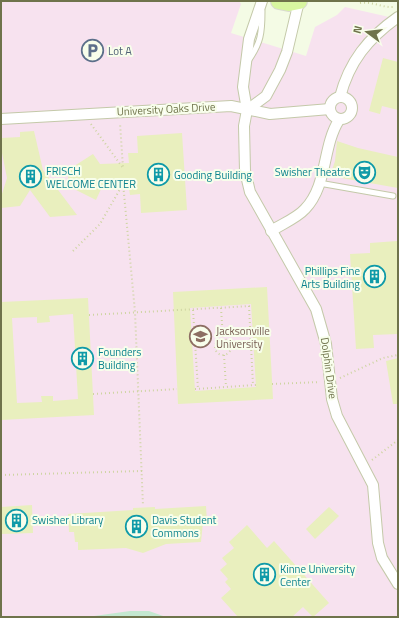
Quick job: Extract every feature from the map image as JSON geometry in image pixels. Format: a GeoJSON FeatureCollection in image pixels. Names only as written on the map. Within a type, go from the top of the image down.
{"type":"FeatureCollection","features":[{"type":"Feature","properties":{"kind":"main road"},"geometry":{"type":"LineString","coordinates":[[279,1],[289,3],[299,1]]}},
{"type":"Feature","properties":{"kind":"street"},"geometry":{"type":"LineString","coordinates":[[247,110],[266,96],[280,70],[289,44],[299,1]]}},
{"type":"Feature","properties":{"kind":"street","name":"Dolphin Drive"},"geometry":{"type":"LineString","coordinates":[[262,3],[249,38],[245,66],[243,87],[247,110],[244,126],[245,171],[250,192],[316,309],[326,344],[330,382],[337,416],[372,485],[378,543],[382,558],[398,584]]}},
{"type":"Feature","properties":{"kind":"street"},"geometry":{"type":"LineString","coordinates":[[340,97],[345,78],[366,43],[398,17]]}},
{"type":"Feature","properties":{"kind":"street"},"geometry":{"type":"LineString","coordinates":[[340,97],[349,101],[352,110],[346,119],[339,120],[332,116],[330,109],[333,100],[340,97]]}},
{"type":"Feature","properties":{"kind":"street","name":"University Oaks Drive"},"geometry":{"type":"LineString","coordinates":[[1,119],[119,111],[231,106],[270,114],[330,109]]}},
{"type":"Feature","properties":{"kind":"street"},"geometry":{"type":"LineString","coordinates":[[271,231],[305,210],[314,196],[320,183],[332,132],[339,120]]}},
{"type":"Feature","properties":{"kind":"lane"},"geometry":{"type":"LineString","coordinates":[[320,183],[393,196]]}},
{"type":"Feature","properties":{"kind":"path"},"geometry":{"type":"LineString","coordinates":[[360,4],[367,2],[388,8],[398,7]]}},
{"type":"Feature","properties":{"kind":"path"},"geometry":{"type":"LineString","coordinates":[[83,114],[123,168],[119,111]]}},
{"type":"Feature","properties":{"kind":"path"},"geometry":{"type":"LineString","coordinates":[[73,251],[100,224],[117,191],[123,183],[135,312],[143,506]]}},
{"type":"Feature","properties":{"kind":"path"},"geometry":{"type":"LineString","coordinates":[[89,315],[250,306],[254,385],[195,389]]}},
{"type":"Feature","properties":{"kind":"path"},"geometry":{"type":"LineString","coordinates":[[221,308],[223,339]]}},
{"type":"Feature","properties":{"kind":"path"},"geometry":{"type":"LineString","coordinates":[[194,309],[198,388]]}},
{"type":"Feature","properties":{"kind":"path"},"geometry":{"type":"LineString","coordinates":[[223,339],[230,342],[231,348],[229,353],[224,355],[219,354],[216,348],[218,341],[223,339]]}},
{"type":"Feature","properties":{"kind":"path"},"geometry":{"type":"LineString","coordinates":[[224,355],[226,387]]}},
{"type":"Feature","properties":{"kind":"path"},"geometry":{"type":"LineString","coordinates":[[272,384],[330,382],[383,358],[398,355]]}},
{"type":"Feature","properties":{"kind":"path"},"geometry":{"type":"LineString","coordinates":[[93,394],[177,389]]}},
{"type":"Feature","properties":{"kind":"path"},"geometry":{"type":"LineString","coordinates":[[363,467],[398,440]]}},
{"type":"Feature","properties":{"kind":"path"},"geometry":{"type":"LineString","coordinates":[[1,475],[142,471]]}},
{"type":"Feature","properties":{"kind":"shaded area","name":"Jacksonville University"},"geometry":{"type":"Polygon","coordinates":[[[1,1],[239,1],[241,4],[231,33],[306,56],[315,27],[337,15],[345,7],[398,19],[398,617],[1,617],[1,1]]]}},
{"type":"Feature","properties":{"kind":"green space"},"geometry":{"type":"Polygon","coordinates":[[[130,611],[149,611],[166,617],[87,617],[130,611]]]}},
{"type":"Feature","properties":{"kind":"building"},"geometry":{"type":"Polygon","coordinates":[[[383,58],[398,62],[398,110],[382,106],[380,114],[369,111],[383,58]]]}},
{"type":"Feature","properties":{"kind":"building","name":"FRISCH WELCOME CENTER"},"geometry":{"type":"Polygon","coordinates":[[[34,131],[43,170],[77,215],[50,217],[30,190],[20,206],[1,208],[1,197],[7,178],[1,148],[1,138],[20,137],[20,132],[34,131]]]}},
{"type":"Feature","properties":{"kind":"building","name":"Gooding Building"},"geometry":{"type":"Polygon","coordinates":[[[182,133],[187,210],[141,213],[140,194],[130,195],[129,189],[101,189],[96,200],[68,186],[68,170],[93,154],[100,164],[129,163],[128,153],[138,153],[137,136],[182,133]]]}},
{"type":"Feature","properties":{"kind":"building","name":"Swisher Theatre"},"geometry":{"type":"Polygon","coordinates":[[[337,141],[358,148],[398,157],[398,188],[330,176],[335,161],[337,141]]]}},
{"type":"Feature","properties":{"kind":"building","name":"Phillips Fine Arts Building"},"geometry":{"type":"Polygon","coordinates":[[[397,241],[398,334],[373,335],[374,348],[356,349],[350,254],[370,253],[370,243],[397,241]]]}},
{"type":"Feature","properties":{"kind":"building"},"geometry":{"type":"Polygon","coordinates":[[[267,287],[273,399],[178,404],[173,292],[267,287]],[[251,304],[190,308],[195,391],[256,387],[251,304]]]}},
{"type":"Feature","properties":{"kind":"building","name":"Founders Building"},"geometry":{"type":"Polygon","coordinates":[[[88,298],[94,415],[1,420],[1,302],[88,298]],[[73,314],[49,316],[50,322],[37,323],[37,317],[12,318],[17,403],[42,402],[41,396],[53,396],[53,401],[78,399],[73,314]]]}},
{"type":"Feature","properties":{"kind":"building"},"geometry":{"type":"Polygon","coordinates":[[[398,358],[398,404],[393,404],[386,361],[398,358]]]}},
{"type":"Feature","properties":{"kind":"building","name":"Swisher Library"},"geometry":{"type":"Polygon","coordinates":[[[32,505],[33,533],[1,534],[1,507],[32,505]]]}},
{"type":"Feature","properties":{"kind":"building","name":"Davis Student Commons"},"geometry":{"type":"Polygon","coordinates":[[[206,506],[207,522],[203,522],[201,542],[166,544],[143,553],[126,548],[78,550],[78,542],[75,542],[74,532],[69,532],[68,514],[133,510],[133,508],[155,507],[155,509],[206,506]]]}},
{"type":"Feature","properties":{"kind":"building"},"geometry":{"type":"Polygon","coordinates":[[[329,507],[339,516],[315,539],[306,529],[329,507]]]}},
{"type":"Feature","properties":{"kind":"building","name":"Kinne University Center"},"geometry":{"type":"Polygon","coordinates":[[[247,525],[267,548],[274,541],[329,603],[313,617],[303,607],[292,617],[238,617],[221,598],[231,589],[225,582],[228,579],[220,570],[227,564],[222,558],[234,548],[229,542],[247,525]]]}},
{"type":"Feature","properties":{"kind":"place","name":"Lot A"},"geometry":{"type":"Point","coordinates":[92,51]}},
{"type":"Feature","properties":{"kind":"place","name":"Swisher Theatre"},"geometry":{"type":"Point","coordinates":[365,172]}},
{"type":"Feature","properties":{"kind":"place","name":"Gooding Building"},"geometry":{"type":"Point","coordinates":[159,175]}},
{"type":"Feature","properties":{"kind":"place","name":"FRISCH WELCOME CENTER"},"geometry":{"type":"Point","coordinates":[30,177]}},
{"type":"Feature","properties":{"kind":"place","name":"Phillips Fine Arts Building"},"geometry":{"type":"Point","coordinates":[375,277]}},
{"type":"Feature","properties":{"kind":"place","name":"Jacksonville University"},"geometry":{"type":"Point","coordinates":[200,337]}},
{"type":"Feature","properties":{"kind":"place","name":"Founders Building"},"geometry":{"type":"Point","coordinates":[83,358]}},
{"type":"Feature","properties":{"kind":"place","name":"Swisher Library"},"geometry":{"type":"Point","coordinates":[17,520]}},
{"type":"Feature","properties":{"kind":"place","name":"Davis Student Commons"},"geometry":{"type":"Point","coordinates":[136,526]}},
{"type":"Feature","properties":{"kind":"place","name":"Kinne University Center"},"geometry":{"type":"Point","coordinates":[264,575]}}]}
